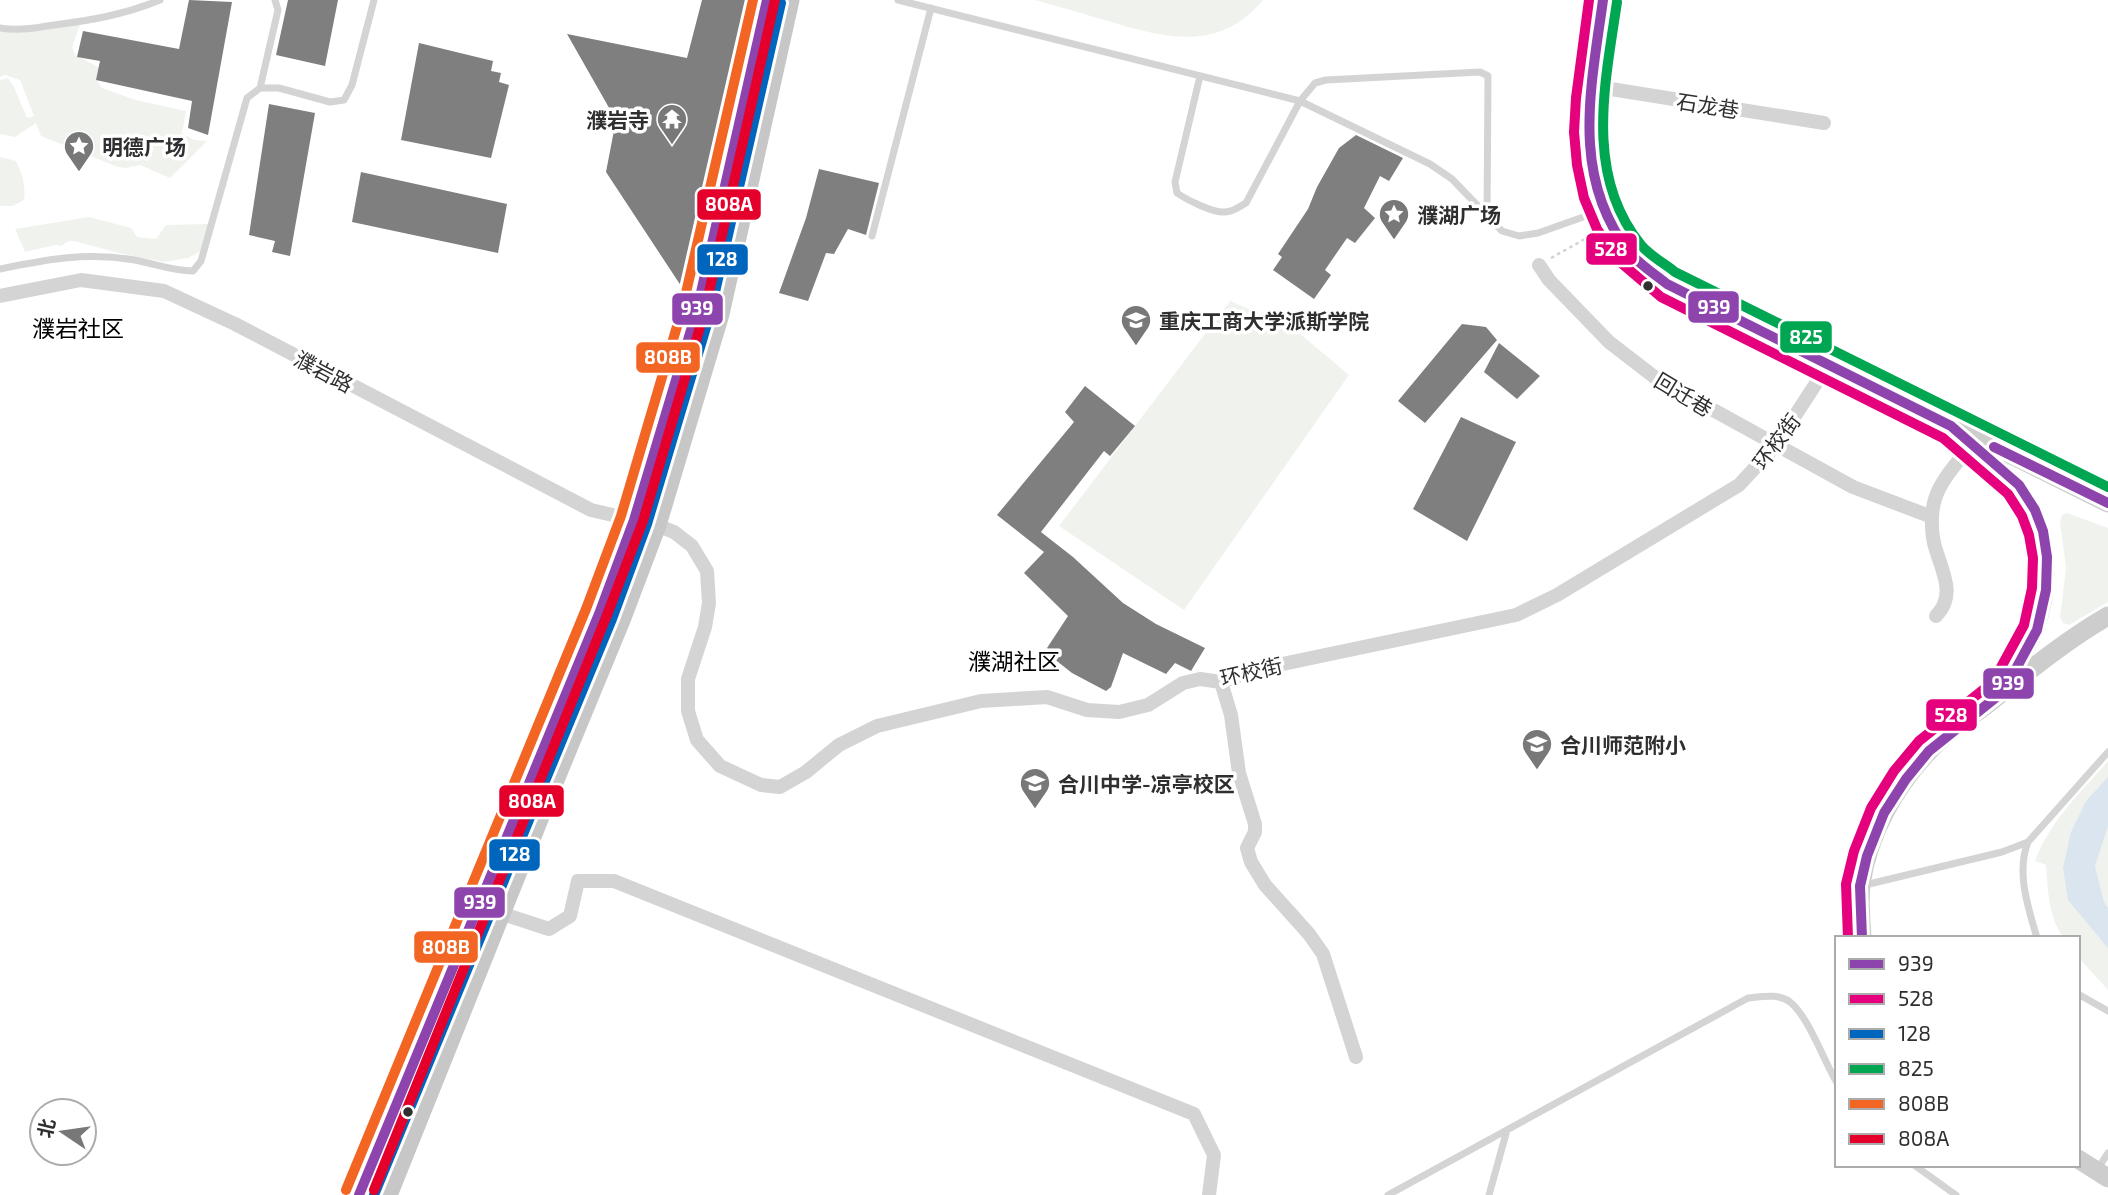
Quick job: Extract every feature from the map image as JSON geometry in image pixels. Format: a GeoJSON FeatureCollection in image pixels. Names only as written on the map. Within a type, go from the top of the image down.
{"type":"FeatureCollection","features":[{"type":"Feature","properties":{"kind":"main road"},"geometry":{"type":"LineString","coordinates":[[359,1195],[599,614],[634,520],[697,310],[766,0]]}},
{"type":"Feature","properties":{"kind":"main road"},"geometry":{"type":"LineString","coordinates":[[387,1195],[656,525],[719,314],[789,0]]}},
{"type":"Feature","properties":{"kind":"main road"},"geometry":{"type":"LineString","coordinates":[[1603,0],[1587,128],[1590,168],[1607,218],[1631,254],[1667,284],[2108,503]]}},
{"type":"Feature","properties":{"kind":"main road"},"geometry":{"type":"LineString","coordinates":[[1862,936],[1860,886],[1867,856],[1884,813],[1906,779],[1929,751],[2004,691],[2089,627],[2108,616]]}},
{"type":"Feature","properties":{"kind":"main road"},"geometry":{"type":"LineString","coordinates":[[2080,1160],[2103,1174]]}},
{"type":"Feature","properties":{"kind":"street","name":"石龙巷"},"geometry":{"type":"LineString","coordinates":[[1592,86],[1824,123]]}},
{"type":"Feature","properties":{"kind":"street","name":"回迁巷"},"geometry":{"type":"LineString","coordinates":[[1539,265],[1549,280],[1609,342],[1657,379],[1853,486],[1932,517]]}},
{"type":"Feature","properties":{"kind":"street","name":"濮岩路"},"geometry":{"type":"LineString","coordinates":[[0,296],[81,280],[164,291],[234,324],[591,510],[634,520]]}},
{"type":"Feature","properties":{"kind":"street","name":"环校街"},"geometry":{"type":"LineString","coordinates":[[656,525],[674,532],[692,546],[707,570],[709,603],[705,627],[688,679],[688,711],[697,740],[720,766],[761,785],[780,787],[806,772],[839,745],[877,726],[981,701],[1047,697],[1087,710],[1119,712],[1148,705],[1183,683],[1200,679],[1221,682],[1259,669],[1516,615],[1568,588],[1739,485],[1776,445],[1828,365]]}},
{"type":"Feature","properties":{"kind":"street"},"geometry":{"type":"LineString","coordinates":[[1951,426],[2019,485],[2035,510],[2043,531],[2047,557],[2046,590],[2037,630],[2004,691]]}},
{"type":"Feature","properties":{"kind":"street"},"geometry":{"type":"LineString","coordinates":[[1936,616],[1944,608],[1947,595],[1945,576],[1934,540],[1932,517],[1935,499],[1946,478],[1972,444]]}},
{"type":"Feature","properties":{"kind":"street"},"geometry":{"type":"LineString","coordinates":[[1221,682],[1231,715],[1239,773],[1255,824],[1247,854],[1265,885],[1309,934],[1322,954],[1356,1057]]}},
{"type":"Feature","properties":{"kind":"street"},"geometry":{"type":"LineString","coordinates":[[500,913],[549,929],[570,916],[578,881],[614,881],[1194,1114],[1214,1155],[1209,1195]]}},
{"type":"Feature","properties":{"kind":"lane"},"geometry":{"type":"LineString","coordinates":[[0,28],[17,30],[98,20],[131,12],[160,0]]}},
{"type":"Feature","properties":{"kind":"lane"},"geometry":{"type":"LineString","coordinates":[[260,88],[278,10],[275,0]]}},
{"type":"Feature","properties":{"kind":"lane"},"geometry":{"type":"LineString","coordinates":[[0,270],[56,258],[94,256],[135,260],[178,271],[193,271],[201,261],[247,98],[260,88],[279,88],[330,103],[344,100],[352,85],[374,0]]}},
{"type":"Feature","properties":{"kind":"lane"},"geometry":{"type":"LineString","coordinates":[[898,0],[1300,101],[1430,164],[1452,179],[1502,231],[1520,236],[1607,218]]}},
{"type":"Feature","properties":{"kind":"lane"},"geometry":{"type":"LineString","coordinates":[[872,236],[931,8]]}},
{"type":"Feature","properties":{"kind":"lane"},"geometry":{"type":"LineString","coordinates":[[1200,76],[1175,182],[1177,193],[1185,199],[1222,213],[1234,211],[1246,203],[1300,101],[1315,83],[1326,80],[1480,72],[1488,76],[1487,215]]}},
{"type":"Feature","properties":{"kind":"lane"},"geometry":{"type":"LineString","coordinates":[[1860,886],[2002,852],[2028,842],[2108,752]]}},
{"type":"Feature","properties":{"kind":"lane"},"geometry":{"type":"LineString","coordinates":[[2028,842],[2022,866],[2023,879],[2037,936]]}},
{"type":"Feature","properties":{"kind":"lane"},"geometry":{"type":"LineString","coordinates":[[2080,995],[2108,1011]]}},
{"type":"Feature","properties":{"kind":"lane"},"geometry":{"type":"LineString","coordinates":[[1388,1195],[1748,998],[1772,996],[1789,1001],[1803,1017],[1835,1079]]}},
{"type":"Feature","properties":{"kind":"lane"},"geometry":{"type":"LineString","coordinates":[[1489,1195],[1507,1130]]}},
{"type":"Feature","properties":{"kind":"lane"},"geometry":{"type":"LineString","coordinates":[[2103,1174],[2108,1153]]}},
{"type":"Feature","properties":{"kind":"lane"},"geometry":{"type":"LineString","coordinates":[[1917,1167],[1956,1195]]}},
{"type":"Feature","properties":{"kind":"path"},"geometry":{"type":"LineString","coordinates":[[1539,265],[1607,218]]}},
{"type":"Feature","properties":{"kind":"shaded area"},"geometry":{"type":"Polygon","coordinates":[[[1035,0],[1263,0],[1246,17],[1228,28],[1190,37],[1170,36],[1129,27],[1035,0]]]}},
{"type":"Feature","properties":{"kind":"shaded area"},"geometry":{"type":"Polygon","coordinates":[[[81,22],[72,47],[75,55],[100,68],[96,79],[102,88],[136,100],[186,111],[182,134],[195,140],[207,141],[170,178],[140,165],[118,167],[41,136],[36,123],[15,137],[0,134],[0,80],[8,78],[27,118],[34,116],[20,80],[5,75],[0,77],[0,28],[81,22]]]}},
{"type":"Feature","properties":{"kind":"shaded area"},"geometry":{"type":"Polygon","coordinates":[[[0,157],[16,161],[23,180],[24,200],[13,206],[0,206],[0,157]]]}},
{"type":"Feature","properties":{"kind":"shaded area"},"geometry":{"type":"Polygon","coordinates":[[[89,217],[131,228],[137,237],[156,239],[166,225],[209,224],[201,251],[188,258],[164,262],[74,241],[25,252],[15,229],[89,217]]]}},
{"type":"Feature","properties":{"kind":"shaded area"},"geometry":{"type":"Polygon","coordinates":[[[1230,301],[1292,327],[1349,375],[1184,610],[1059,526],[1230,301]]]}},
{"type":"Feature","properties":{"kind":"shaded area"},"geometry":{"type":"Polygon","coordinates":[[[2067,513],[2108,528],[2108,602],[2069,625],[2063,623],[2060,617],[2066,568],[2060,522],[2062,515],[2067,513]]]}},
{"type":"Feature","properties":{"kind":"shaded area"},"geometry":{"type":"Polygon","coordinates":[[[2108,761],[2108,990],[2080,959],[2080,936],[2063,936],[2059,930],[2050,903],[2046,865],[2035,861],[2057,820],[2108,761]]]}},
{"type":"Feature","properties":{"kind":"shaded area"},"geometry":{"type":"Polygon","coordinates":[[[2108,777],[2108,826],[2095,866],[2108,908],[2108,948],[2068,900],[2063,868],[2071,832],[2086,801],[2108,777]]]}},
{"type":"Feature","properties":{"kind":"building"},"geometry":{"type":"Polygon","coordinates":[[[189,0],[232,2],[208,135],[188,128],[192,101],[96,80],[100,61],[77,57],[83,31],[179,49],[189,0]]]}},
{"type":"Feature","properties":{"kind":"building"},"geometry":{"type":"Polygon","coordinates":[[[288,0],[338,0],[325,66],[276,55],[288,0]]]}},
{"type":"Feature","properties":{"kind":"building","name":"濮岩寺"},"geometry":{"type":"Polygon","coordinates":[[[702,0],[754,0],[687,295],[606,172],[616,120],[567,34],[687,58],[702,0]]]}},
{"type":"Feature","properties":{"kind":"building"},"geometry":{"type":"Polygon","coordinates":[[[419,43],[493,61],[491,71],[501,73],[499,82],[509,85],[491,158],[401,140],[419,43]]]}},
{"type":"Feature","properties":{"kind":"building"},"geometry":{"type":"Polygon","coordinates":[[[269,104],[315,113],[290,256],[272,252],[275,241],[249,235],[269,104]]]}},
{"type":"Feature","properties":{"kind":"building"},"geometry":{"type":"Polygon","coordinates":[[[1356,135],[1403,158],[1389,181],[1380,176],[1364,208],[1375,218],[1355,243],[1347,238],[1325,270],[1331,275],[1314,299],[1273,270],[1282,257],[1278,254],[1308,209],[1339,148],[1356,135]]]}},
{"type":"Feature","properties":{"kind":"building"},"geometry":{"type":"Polygon","coordinates":[[[819,169],[879,183],[866,235],[848,229],[834,254],[826,253],[808,301],[779,293],[806,218],[819,169]]]}},
{"type":"Feature","properties":{"kind":"building"},"geometry":{"type":"Polygon","coordinates":[[[361,172],[507,204],[498,253],[352,222],[361,172]]]}},
{"type":"Feature","properties":{"kind":"building"},"geometry":{"type":"Polygon","coordinates":[[[1462,324],[1486,327],[1497,340],[1425,423],[1398,401],[1462,324]]]}},
{"type":"Feature","properties":{"kind":"building"},"geometry":{"type":"Polygon","coordinates":[[[1499,343],[1540,376],[1517,399],[1484,372],[1499,343]]]}},
{"type":"Feature","properties":{"kind":"building"},"geometry":{"type":"Polygon","coordinates":[[[1085,386],[1135,426],[1110,456],[1104,451],[1041,532],[1123,603],[1156,624],[1205,648],[1191,671],[1175,663],[1166,674],[1123,653],[1111,687],[1106,691],[1072,673],[1053,658],[1047,648],[1068,616],[1024,573],[1044,552],[997,515],[1074,422],[1065,412],[1085,386]]]}},
{"type":"Feature","properties":{"kind":"building"},"geometry":{"type":"Polygon","coordinates":[[[1461,417],[1516,442],[1467,541],[1413,509],[1461,417]]]}},
{"type":"Feature","properties":{"kind":"transit line","name":"808B"},"geometry":{"type":"LineString","coordinates":[[346,1190],[586,609],[621,516],[683,306],[753,0]]}},
{"type":"Feature","properties":{"kind":"transit line","name":"939"},"geometry":{"type":"LineString","coordinates":[[359,1195],[599,614],[634,520],[697,310],[767,0]]}},
{"type":"Feature","properties":{"kind":"transit line","name":"808A"},"geometry":{"type":"LineString","coordinates":[[374,1190],[643,521],[705,310],[775,0]]}},
{"type":"Feature","properties":{"kind":"transit line","name":"528"},"geometry":{"type":"LineString","coordinates":[[1589,0],[1576,98],[1574,132],[1577,165],[1584,198],[1597,229],[1620,262],[1661,297],[1943,438],[2008,494],[2022,516],[2029,535],[2033,558],[2032,588],[2024,625],[1993,682],[1919,741],[1894,771],[1871,808],[1854,851],[1846,884],[1848,936]]}},
{"type":"Feature","properties":{"kind":"transit line","name":"939"},"geometry":{"type":"LineString","coordinates":[[1603,0],[1590,99],[1592,163],[1599,194],[1611,224],[1630,253],[1667,284],[1951,426],[2019,485],[2035,510],[2043,531],[2047,557],[2046,590],[2037,630],[2004,691],[1929,751],[1906,779],[1884,813],[1867,856],[1860,886],[1862,936]]}},
{"type":"Feature","properties":{"kind":"transit line","name":"825"},"geometry":{"type":"LineString","coordinates":[[1617,2],[1604,96],[1605,159],[1623,218],[1645,249],[1675,272],[2108,487]]}},
{"type":"Feature","properties":{"kind":"transit line","name":"128"},"geometry":{"type":"LineString","coordinates":[[374,1195],[612,619],[647,524],[710,314],[781,3]]}},
{"type":"Feature","properties":{"kind":"transit line","name":"939"},"geometry":{"type":"LineString","coordinates":[[1994,447],[2108,503]]}},
{"type":"Feature","properties":{"kind":"place","name":"濮岩寺"},"geometry":{"type":"Point","coordinates":[672,146]}},
{"type":"Feature","properties":{"kind":"place","name":"明德广场"},"geometry":{"type":"Point","coordinates":[79,173]}},
{"type":"Feature","properties":{"kind":"place","name":"濮湖广场"},"geometry":{"type":"Point","coordinates":[1394,241]}},
{"type":"Feature","properties":{"kind":"place","name":"重庆工商大学派斯学院"},"geometry":{"type":"Point","coordinates":[1136,347]}},
{"type":"Feature","properties":{"kind":"place","name":"合川师范附小"},"geometry":{"type":"Point","coordinates":[1537,771]}},
{"type":"Feature","properties":{"kind":"place","name":"合川中学-凉亭校区"},"geometry":{"type":"Point","coordinates":[1035,810]}},
{"type":"Feature","properties":{"kind":"district","name":"濮岩社区"},"geometry":{"type":"Point","coordinates":[78,328]}},
{"type":"Feature","properties":{"kind":"district","name":"濮湖社区"},"geometry":{"type":"Point","coordinates":[1014,661]}}]}
